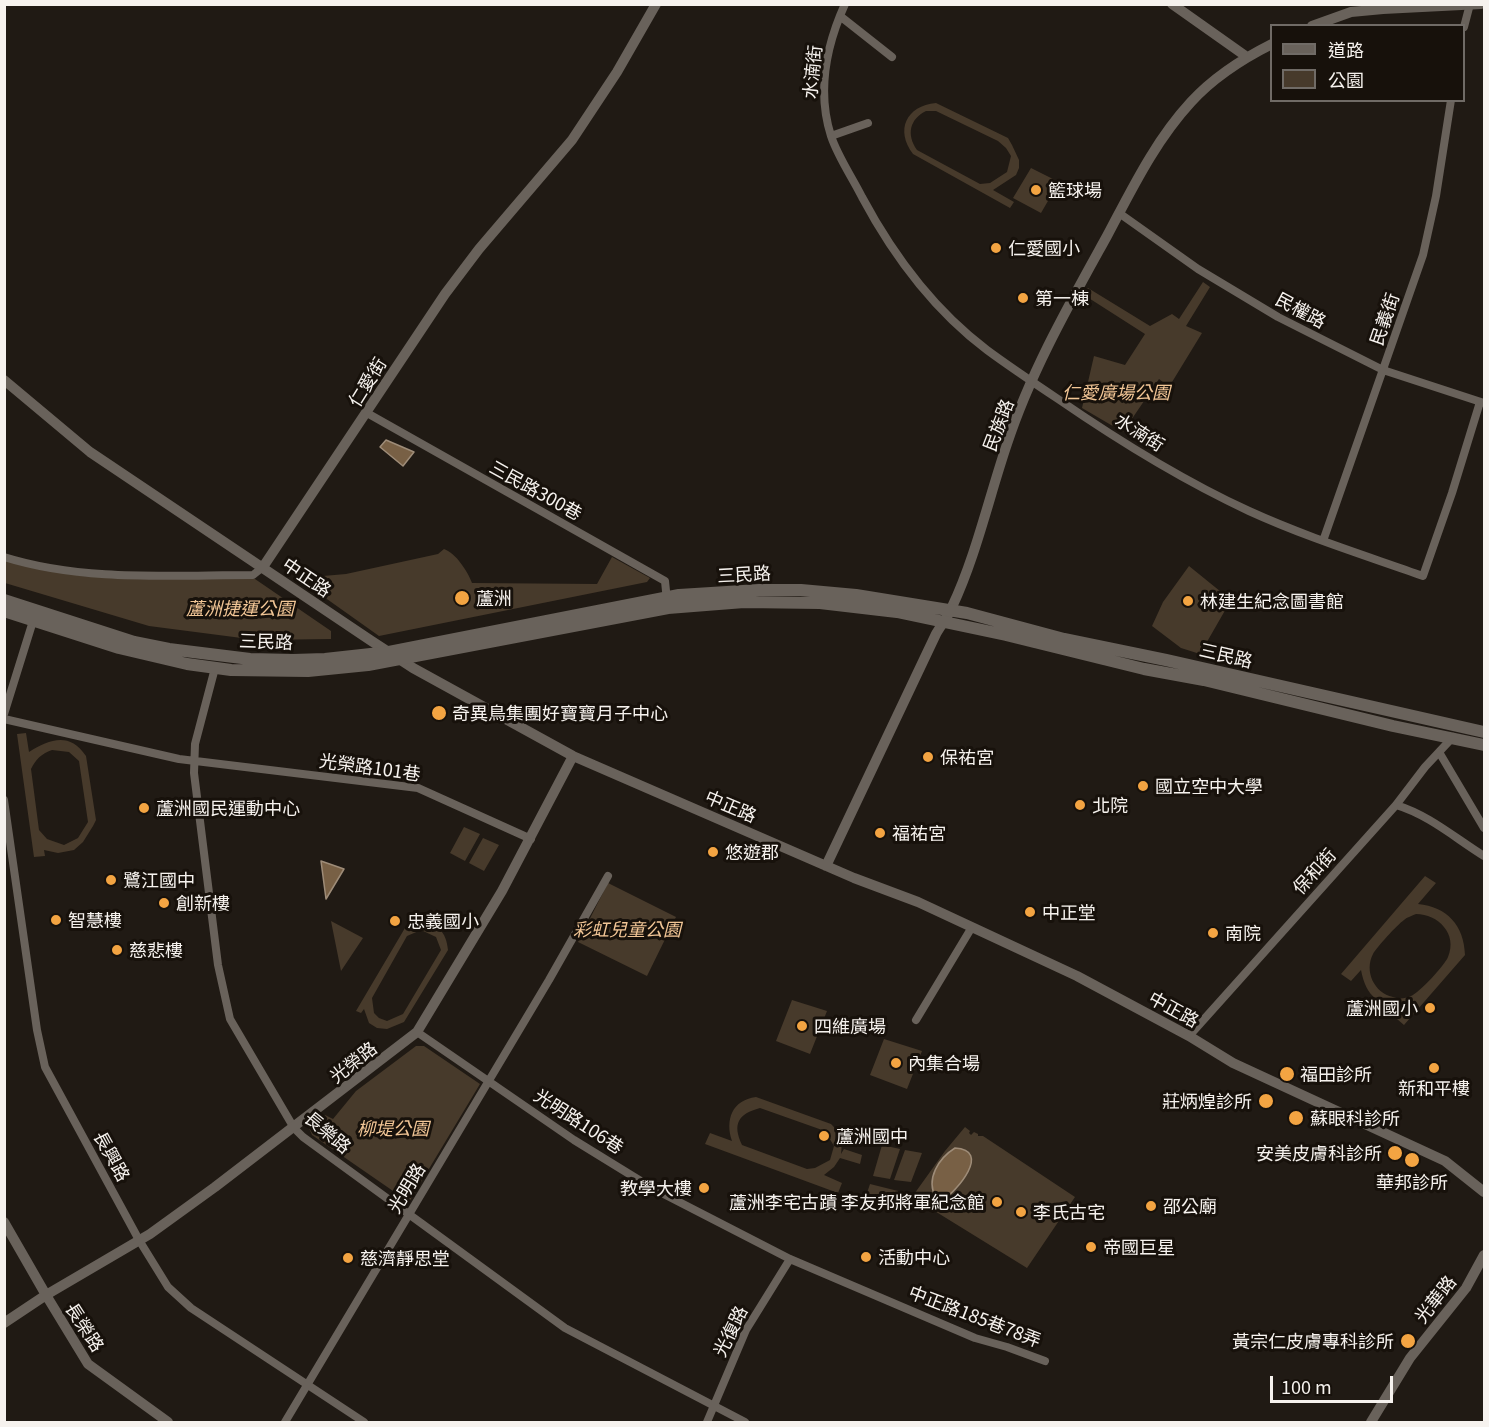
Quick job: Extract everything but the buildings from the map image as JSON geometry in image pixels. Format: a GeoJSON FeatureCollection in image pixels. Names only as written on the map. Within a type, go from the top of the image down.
{"type":"FeatureCollection","features":[{"type":"Feature","properties":{"kind":"main road","name":"三民路"},"geometry":{"type":"LineString","coordinates":[[4,600],[134,642],[209,656],[293,660],[394,655],[667,602],[759,590],[801,590],[856,595],[951,610],[1064,639],[1485,732]]}},
{"type":"Feature","properties":{"kind":"main road","name":"三民路"},"geometry":{"type":"LineString","coordinates":[[667,602],[820,603],[897,612],[1485,745]]}},
{"type":"Feature","properties":{"kind":"main road","name":"三民路"},"geometry":{"type":"LineString","coordinates":[[4,611],[138,653],[231,670],[308,671],[368,665],[394,655]]}},
{"type":"Feature","properties":{"kind":"street","name":"仁愛街"},"geometry":{"type":"LineString","coordinates":[[263,567],[367,413],[410,343],[445,294],[479,249],[572,140],[617,72],[656,4]]}},
{"type":"Feature","properties":{"kind":"street","name":"水湳街"},"geometry":{"type":"LineString","coordinates":[[844,4],[827,58],[823,102],[831,136],[873,218],[917,282],[986,349],[1081,414],[1183,478],[1250,511],[1323,542],[1423,576],[1482,402]]}},
{"type":"Feature","properties":{"kind":"street"},"geometry":{"type":"LineString","coordinates":[[1172,4],[1247,57]]}},
{"type":"Feature","properties":{"kind":"street"},"geometry":{"type":"LineString","coordinates":[[1318,24],[1351,12],[1401,7],[1481,4]]}},
{"type":"Feature","properties":{"kind":"street"},"geometry":{"type":"LineString","coordinates":[[1465,24],[1469,5]]}},
{"type":"Feature","properties":{"kind":"street"},"geometry":{"type":"LineString","coordinates":[[840,16],[892,57]]}},
{"type":"Feature","properties":{"kind":"street","name":"民族路"},"geometry":{"type":"LineString","coordinates":[[826,866],[943,622],[951,610],[965,574],[1007,442],[1032,381],[1072,299],[1155,148],[1191,102],[1247,57],[1270,45]]}},
{"type":"Feature","properties":{"kind":"street","name":"民義街"},"geometry":{"type":"LineString","coordinates":[[1323,542],[1423,255],[1436,196],[1451,102]]}},
{"type":"Feature","properties":{"kind":"street"},"geometry":{"type":"LineString","coordinates":[[831,136],[868,123]]}},
{"type":"Feature","properties":{"kind":"street","name":"民權路"},"geometry":{"type":"LineString","coordinates":[[1119,213],[1240,296],[1278,317],[1383,370],[1482,402]]}},
{"type":"Feature","properties":{"kind":"street","name":"中正路"},"geometry":{"type":"LineString","coordinates":[[4,380],[90,452],[394,655],[573,756],[826,866],[918,902],[1077,976],[1190,1036],[1233,1063],[1445,1161],[1485,1192]]}},
{"type":"Feature","properties":{"kind":"street","name":"三民路300巷"},"geometry":{"type":"LineString","coordinates":[[367,413],[665,581],[667,602]]}},
{"type":"Feature","properties":{"kind":"street"},"geometry":{"type":"LineString","coordinates":[[4,557],[83,573],[253,575],[263,567]]}},
{"type":"Feature","properties":{"kind":"street"},"geometry":{"type":"LineString","coordinates":[[4,714],[33,621]]}},
{"type":"Feature","properties":{"kind":"street","name":"長樂路"},"geometry":{"type":"LineString","coordinates":[[215,668],[195,744],[194,773],[218,965],[230,1019],[294,1128],[303,1137],[565,1328],[745,1422]]}},
{"type":"Feature","properties":{"kind":"street","name":"光榮路101巷"},"geometry":{"type":"LineString","coordinates":[[4,719],[194,761],[418,788],[531,839]]}},
{"type":"Feature","properties":{"kind":"street","name":"保和街"},"geometry":{"type":"LineString","coordinates":[[1190,1036],[1396,805],[1462,727]]}},
{"type":"Feature","properties":{"kind":"street"},"geometry":{"type":"LineString","coordinates":[[1438,753],[1485,828]]}},
{"type":"Feature","properties":{"kind":"street","name":"光榮路"},"geometry":{"type":"LineString","coordinates":[[4,1323],[46,1295],[140,1240],[294,1128],[417,1032],[502,891],[573,756]]}},
{"type":"Feature","properties":{"kind":"street","name":"長興路"},"geometry":{"type":"LineString","coordinates":[[4,800],[37,1030],[45,1067],[140,1240],[168,1287],[191,1308],[364,1422]]}},
{"type":"Feature","properties":{"kind":"street"},"geometry":{"type":"LineString","coordinates":[[1396,805],[1433,820],[1485,856]]}},
{"type":"Feature","properties":{"kind":"street","name":"光明路"},"geometry":{"type":"LineString","coordinates":[[285,1422],[489,1081],[608,876]]}},
{"type":"Feature","properties":{"kind":"street"},"geometry":{"type":"LineString","coordinates":[[916,1020],[972,927]]}},
{"type":"Feature","properties":{"kind":"street","name":"光明路106巷"},"geometry":{"type":"LineString","coordinates":[[417,1032],[574,1140],[652,1188],[790,1259]]}},
{"type":"Feature","properties":{"kind":"street","name":"長榮路"},"geometry":{"type":"LineString","coordinates":[[4,1222],[88,1364],[168,1422]]}},
{"type":"Feature","properties":{"kind":"street","name":"光華路"},"geometry":{"type":"LineString","coordinates":[[1371,1422],[1410,1358],[1466,1288],[1485,1255]]}},
{"type":"Feature","properties":{"kind":"street","name":"中正路185巷78弄"},"geometry":{"type":"LineString","coordinates":[[790,1259],[975,1338],[1045,1361]]}},
{"type":"Feature","properties":{"kind":"street","name":"光復路"},"geometry":{"type":"LineString","coordinates":[[707,1422],[746,1330],[790,1259]]}},
{"type":"Feature","properties":{"kind":"green space"},"geometry":{"type":"Polygon","coordinates":[[[936,103],[1008,138],[1019,160],[1019,168],[1016,175],[993,190],[1014,202],[1010,208],[913,154],[904,128],[911,114],[926,105],[936,103]],[[926,111],[913,123],[911,133],[917,150],[980,184],[990,183],[1007,172],[1011,156],[998,141],[936,111],[926,111]]]}},
{"type":"Feature","properties":{"kind":"green space","name":"籃球場"},"geometry":{"type":"Polygon","coordinates":[[[1031,168],[1059,182],[1041,213],[1013,198],[1031,168]]]}},
{"type":"Feature","properties":{"kind":"green space","name":"仁愛廣場公園"},"geometry":{"type":"Polygon","coordinates":[[[1203,282],[1210,287],[1186,326],[1202,333],[1169,387],[1159,379],[1123,432],[1082,408],[1094,356],[1125,365],[1145,334],[1084,295],[1088,288],[1150,326],[1172,314],[1179,319],[1203,282]]]}},
{"type":"Feature","properties":{"kind":"green space"},"geometry":{"type":"Polygon","coordinates":[[[444,549],[453,554],[461,563],[472,583],[597,584],[612,557],[650,578],[647,582],[379,636],[310,587],[323,576],[346,574],[438,554],[444,549]]]}},
{"type":"Feature","properties":{"kind":"green space","name":"蘆洲捷運公園"},"geometry":{"type":"Polygon","coordinates":[[[4,557],[81,576],[255,579],[331,631],[331,639],[257,640],[149,626],[5,583],[4,557]]]}},
{"type":"Feature","properties":{"kind":"green space"},"geometry":{"type":"Polygon","coordinates":[[[1189,566],[1231,600],[1200,654],[1181,648],[1152,626],[1163,602],[1189,566]]]}},
{"type":"Feature","properties":{"kind":"green space"},"geometry":{"type":"Polygon","coordinates":[[[26,733],[29,752],[51,741],[59,740],[73,743],[86,756],[96,820],[83,842],[74,850],[58,853],[44,850],[45,856],[34,857],[17,734],[26,733]],[[52,750],[39,757],[31,769],[39,830],[47,839],[64,845],[78,838],[88,822],[79,761],[69,752],[52,750]]]}},
{"type":"Feature","properties":{"kind":"green space"},"geometry":{"type":"Polygon","coordinates":[[[464,827],[480,834],[465,861],[450,853],[464,827]]]}},
{"type":"Feature","properties":{"kind":"green space"},"geometry":{"type":"Polygon","coordinates":[[[483,838],[499,845],[484,871],[469,863],[483,838]]]}},
{"type":"Feature","properties":{"kind":"green space"},"geometry":{"type":"Polygon","coordinates":[[[1425,876],[1436,883],[1418,904],[1437,909],[1452,919],[1461,935],[1465,955],[1404,1025],[1397,1019],[1404,1010],[1387,1005],[1375,998],[1366,987],[1361,970],[1351,981],[1341,974],[1425,876]],[[1416,914],[1405,919],[1387,936],[1373,954],[1370,961],[1370,974],[1376,986],[1386,995],[1402,998],[1415,994],[1448,957],[1450,941],[1448,933],[1432,917],[1416,914]]]}},
{"type":"Feature","properties":{"kind":"green space","name":"彩虹兒童公園"},"geometry":{"type":"Polygon","coordinates":[[[608,883],[676,917],[647,976],[578,942],[608,883]]]}},
{"type":"Feature","properties":{"kind":"green space"},"geometry":{"type":"Polygon","coordinates":[[[415,911],[420,914],[413,925],[427,924],[441,931],[447,942],[448,950],[404,1022],[387,1029],[377,1028],[369,1023],[364,1009],[361,1013],[356,1011],[415,911]],[[421,930],[407,936],[372,998],[374,1013],[379,1018],[387,1021],[403,1014],[441,950],[436,937],[421,930]]]}},
{"type":"Feature","properties":{"kind":"green space"},"geometry":{"type":"Polygon","coordinates":[[[331,921],[363,938],[341,971],[331,921]]]}},
{"type":"Feature","properties":{"kind":"green space","name":"四維廣場"},"geometry":{"type":"Polygon","coordinates":[[[792,1000],[827,1011],[810,1054],[776,1041],[792,1000]]]}},
{"type":"Feature","properties":{"kind":"green space","name":"內集合場"},"geometry":{"type":"Polygon","coordinates":[[[884,1039],[922,1051],[907,1089],[870,1075],[884,1039]]]}},
{"type":"Feature","properties":{"kind":"green space","name":"柳堤公園"},"geometry":{"type":"Polygon","coordinates":[[[416,1046],[424,1046],[480,1084],[409,1202],[312,1135],[309,1128],[325,1115],[333,1119],[356,1091],[416,1046]]]}},
{"type":"Feature","properties":{"kind":"green space"},"geometry":{"type":"Polygon","coordinates":[[[756,1097],[831,1124],[840,1138],[841,1154],[844,1149],[862,1155],[860,1164],[840,1158],[824,1175],[842,1183],[838,1193],[705,1144],[710,1133],[732,1141],[729,1126],[732,1112],[741,1102],[756,1097]],[[760,1108],[746,1113],[738,1126],[742,1145],[807,1169],[815,1168],[830,1160],[834,1146],[825,1131],[760,1108]]]}},
{"type":"Feature","properties":{"kind":"green space","name":"蘆洲李宅古蹟 李友邦將軍紀念館"},"geometry":{"type":"Polygon","coordinates":[[[965,1127],[971,1135],[974,1132],[978,1136],[983,1136],[1075,1197],[1027,1268],[912,1197],[965,1127]]]}},
{"type":"Feature","properties":{"kind":"green space"},"geometry":{"type":"Polygon","coordinates":[[[882,1145],[900,1149],[890,1179],[873,1176],[882,1145]]]}},
{"type":"Feature","properties":{"kind":"green space"},"geometry":{"type":"Polygon","coordinates":[[[905,1150],[922,1153],[911,1182],[894,1180],[905,1150]]]}},
{"type":"Feature","properties":{"kind":"green space"},"geometry":{"type":"Polygon","coordinates":[[[870,1184],[902,1192],[896,1209],[865,1199],[870,1184]]]}},
{"type":"Feature","properties":{"kind":"shaded area"},"geometry":{"type":"Polygon","coordinates":[[[386,440],[414,452],[403,466],[380,447],[386,440]]]}},
{"type":"Feature","properties":{"kind":"shaded area"},"geometry":{"type":"Polygon","coordinates":[[[321,861],[344,869],[326,899],[321,861]]]}},
{"type":"Feature","properties":{"kind":"shaded area"},"geometry":{"type":"Polygon","coordinates":[[[955,1148],[966,1150],[971,1156],[968,1171],[949,1195],[943,1200],[936,1198],[932,1184],[935,1170],[944,1157],[955,1148]]]}},
{"type":"Feature","properties":{"kind":"place","name":"籃球場"},"geometry":{"type":"Point","coordinates":[1036,190]}},
{"type":"Feature","properties":{"kind":"place","name":"仁愛國小"},"geometry":{"type":"Point","coordinates":[996,248]}},
{"type":"Feature","properties":{"kind":"place","name":"第一棟"},"geometry":{"type":"Point","coordinates":[1023,298]}},
{"type":"Feature","properties":{"kind":"place","name":"蘆洲"},"geometry":{"type":"Point","coordinates":[462,598]}},
{"type":"Feature","properties":{"kind":"place","name":"林建生紀念圖書館"},"geometry":{"type":"Point","coordinates":[1188,601]}},
{"type":"Feature","properties":{"kind":"place","name":"奇異鳥集團好寶寶月子中心"},"geometry":{"type":"Point","coordinates":[439,713]}},
{"type":"Feature","properties":{"kind":"place","name":"保祐宮"},"geometry":{"type":"Point","coordinates":[928,757]}},
{"type":"Feature","properties":{"kind":"place","name":"國立空中大學"},"geometry":{"type":"Point","coordinates":[1143,786]}},
{"type":"Feature","properties":{"kind":"place","name":"北院"},"geometry":{"type":"Point","coordinates":[1080,805]}},
{"type":"Feature","properties":{"kind":"place","name":"蘆洲國民運動中心"},"geometry":{"type":"Point","coordinates":[144,808]}},
{"type":"Feature","properties":{"kind":"place","name":"福祐宮"},"geometry":{"type":"Point","coordinates":[880,833]}},
{"type":"Feature","properties":{"kind":"place","name":"悠遊郡"},"geometry":{"type":"Point","coordinates":[713,852]}},
{"type":"Feature","properties":{"kind":"place","name":"鷺江國中"},"geometry":{"type":"Point","coordinates":[111,880]}},
{"type":"Feature","properties":{"kind":"place","name":"創新樓"},"geometry":{"type":"Point","coordinates":[164,903]}},
{"type":"Feature","properties":{"kind":"place","name":"中正堂"},"geometry":{"type":"Point","coordinates":[1030,912]}},
{"type":"Feature","properties":{"kind":"place","name":"智慧樓"},"geometry":{"type":"Point","coordinates":[56,920]}},
{"type":"Feature","properties":{"kind":"place","name":"忠義國小"},"geometry":{"type":"Point","coordinates":[395,921]}},
{"type":"Feature","properties":{"kind":"place","name":"南院"},"geometry":{"type":"Point","coordinates":[1213,933]}},
{"type":"Feature","properties":{"kind":"place","name":"慈悲樓"},"geometry":{"type":"Point","coordinates":[117,950]}},
{"type":"Feature","properties":{"kind":"place","name":"蘆洲國小"},"geometry":{"type":"Point","coordinates":[1430,1008]}},
{"type":"Feature","properties":{"kind":"place","name":"四維廣場"},"geometry":{"type":"Point","coordinates":[802,1026]}},
{"type":"Feature","properties":{"kind":"place","name":"內集合場"},"geometry":{"type":"Point","coordinates":[896,1063]}},
{"type":"Feature","properties":{"kind":"place","name":"新和平樓"},"geometry":{"type":"Point","coordinates":[1434,1068]}},
{"type":"Feature","properties":{"kind":"place","name":"福田診所"},"geometry":{"type":"Point","coordinates":[1287,1074]}},
{"type":"Feature","properties":{"kind":"place","name":"莊炳煌診所"},"geometry":{"type":"Point","coordinates":[1266,1101]}},
{"type":"Feature","properties":{"kind":"place","name":"蘇眼科診所"},"geometry":{"type":"Point","coordinates":[1296,1118]}},
{"type":"Feature","properties":{"kind":"place","name":"蘆洲國中"},"geometry":{"type":"Point","coordinates":[824,1136]}},
{"type":"Feature","properties":{"kind":"place","name":"安美皮膚科診所"},"geometry":{"type":"Point","coordinates":[1395,1153]}},
{"type":"Feature","properties":{"kind":"place","name":"華邦診所"},"geometry":{"type":"Point","coordinates":[1412,1160]}},
{"type":"Feature","properties":{"kind":"place","name":"教學大樓"},"geometry":{"type":"Point","coordinates":[704,1188]}},
{"type":"Feature","properties":{"kind":"place","name":"蘆洲李宅古蹟 李友邦將軍紀念館"},"geometry":{"type":"Point","coordinates":[997,1202]}},
{"type":"Feature","properties":{"kind":"place","name":"邵公廟"},"geometry":{"type":"Point","coordinates":[1151,1206]}},
{"type":"Feature","properties":{"kind":"place","name":"李氏古宅"},"geometry":{"type":"Point","coordinates":[1021,1212]}},
{"type":"Feature","properties":{"kind":"place","name":"帝國巨星"},"geometry":{"type":"Point","coordinates":[1091,1247]}},
{"type":"Feature","properties":{"kind":"place","name":"活動中心"},"geometry":{"type":"Point","coordinates":[866,1257]}},
{"type":"Feature","properties":{"kind":"place","name":"慈濟靜思堂"},"geometry":{"type":"Point","coordinates":[348,1258]}},
{"type":"Feature","properties":{"kind":"place","name":"黃宗仁皮膚專科診所"},"geometry":{"type":"Point","coordinates":[1408,1341]}}]}
